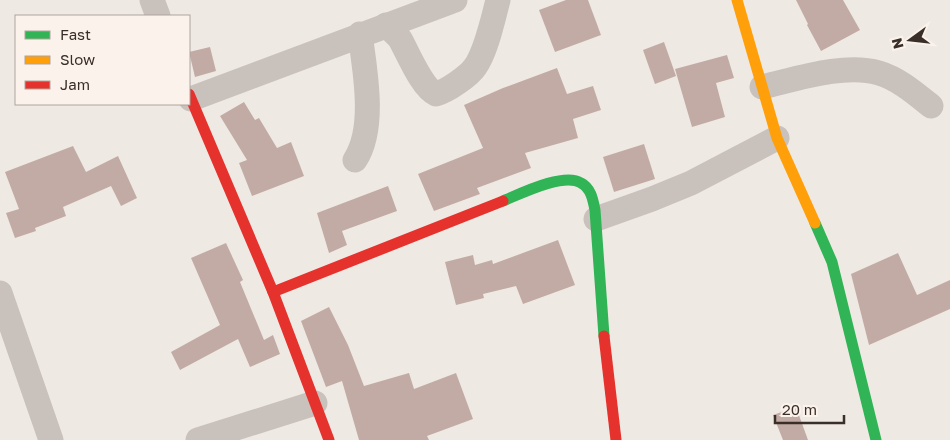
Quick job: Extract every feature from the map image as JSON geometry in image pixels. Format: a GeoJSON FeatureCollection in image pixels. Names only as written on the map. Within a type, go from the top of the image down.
{"type":"FeatureCollection","features":[{"type":"Feature","properties":{"kind":"street"},"geometry":{"type":"LineString","coordinates":[[152,0],[158,15]]}},
{"type":"Feature","properties":{"kind":"street"},"geometry":{"type":"LineString","coordinates":[[329,440],[272,292],[190,97],[455,0]]}},
{"type":"Feature","properties":{"kind":"street"},"geometry":{"type":"LineString","coordinates":[[386,25],[400,39],[427,86],[436,94],[455,84],[475,68],[486,42],[498,0]]}},
{"type":"Feature","properties":{"kind":"street"},"geometry":{"type":"LineString","coordinates":[[736,0],[777,138],[832,262],[876,440]]}},
{"type":"Feature","properties":{"kind":"street"},"geometry":{"type":"LineString","coordinates":[[355,160],[361,151],[366,125],[364,66],[360,34]]}},
{"type":"Feature","properties":{"kind":"street"},"geometry":{"type":"LineString","coordinates":[[762,87],[816,74],[858,70],[880,74],[911,90],[931,106]]}},
{"type":"Feature","properties":{"kind":"street"},"geometry":{"type":"LineString","coordinates":[[596,219],[652,200],[691,183],[777,138]]}},
{"type":"Feature","properties":{"kind":"street"},"geometry":{"type":"LineString","coordinates":[[272,292],[543,186],[572,180],[580,182],[590,190],[596,219],[606,361],[616,440]]}},
{"type":"Feature","properties":{"kind":"street"},"geometry":{"type":"LineString","coordinates":[[0,293],[51,440]]}},
{"type":"Feature","properties":{"kind":"street"},"geometry":{"type":"LineString","coordinates":[[198,440],[315,403]]}},
{"type":"Feature","properties":{"kind":"building"},"geometry":{"type":"Polygon","coordinates":[[[566,0],[588,0],[601,35],[555,52],[539,10],[566,0]]]}},
{"type":"Feature","properties":{"kind":"building"},"geometry":{"type":"Polygon","coordinates":[[[796,0],[843,0],[860,30],[821,51],[796,0]]]}},
{"type":"Feature","properties":{"kind":"building"},"geometry":{"type":"Polygon","coordinates":[[[664,42],[676,76],[655,84],[643,50],[664,42]]]}},
{"type":"Feature","properties":{"kind":"building"},"geometry":{"type":"Polygon","coordinates":[[[210,47],[216,71],[195,77],[190,52],[210,47]]]}},
{"type":"Feature","properties":{"kind":"building"},"geometry":{"type":"Polygon","coordinates":[[[727,55],[734,78],[716,83],[725,117],[692,127],[675,69],[727,55]]]}},
{"type":"Feature","properties":{"kind":"building"},"geometry":{"type":"Polygon","coordinates":[[[557,68],[567,94],[593,86],[601,110],[573,119],[578,138],[525,153],[531,168],[477,188],[480,194],[434,211],[418,174],[483,148],[464,105],[557,68]]]}},
{"type":"Feature","properties":{"kind":"building"},"geometry":{"type":"Polygon","coordinates":[[[244,102],[255,120],[259,118],[277,148],[291,142],[304,176],[252,196],[239,163],[247,160],[220,116],[244,102]]]}},
{"type":"Feature","properties":{"kind":"building"},"geometry":{"type":"Polygon","coordinates":[[[644,144],[655,179],[614,192],[603,157],[644,144]]]}},
{"type":"Feature","properties":{"kind":"building"},"geometry":{"type":"Polygon","coordinates":[[[73,146],[86,172],[118,156],[137,198],[121,206],[111,186],[63,207],[66,216],[35,228],[36,231],[15,238],[6,213],[19,209],[5,172],[73,146]]]}},
{"type":"Feature","properties":{"kind":"building"},"geometry":{"type":"Polygon","coordinates":[[[388,186],[397,211],[342,231],[347,245],[329,253],[317,213],[388,186]]]}},
{"type":"Feature","properties":{"kind":"building"},"geometry":{"type":"Polygon","coordinates":[[[558,240],[575,285],[523,304],[516,286],[483,294],[484,298],[456,305],[445,262],[473,255],[475,265],[492,260],[493,264],[558,240]]]}},
{"type":"Feature","properties":{"kind":"building"},"geometry":{"type":"Polygon","coordinates":[[[226,243],[243,280],[240,282],[264,340],[273,335],[280,354],[250,367],[238,339],[180,370],[171,352],[220,325],[191,258],[226,243]]]}},
{"type":"Feature","properties":{"kind":"building"},"geometry":{"type":"Polygon","coordinates":[[[898,253],[917,295],[950,280],[950,309],[869,345],[851,274],[898,253]]]}},
{"type":"Feature","properties":{"kind":"building"},"geometry":{"type":"Polygon","coordinates":[[[329,307],[348,345],[364,386],[409,373],[414,389],[456,373],[473,419],[427,436],[429,440],[359,440],[342,381],[326,387],[301,321],[329,307]]]}},
{"type":"Feature","properties":{"kind":"building"},"geometry":{"type":"Polygon","coordinates":[[[796,407],[808,440],[783,440],[773,415],[796,407]]]}},
{"type":"Feature","properties":{"kind":"traffic: fast"},"geometry":{"type":"LineString","coordinates":[[503,201],[542,185],[564,180],[573,180],[587,188],[595,210],[604,336]]}},
{"type":"Feature","properties":{"kind":"traffic: fast"},"geometry":{"type":"LineString","coordinates":[[815,223],[832,262],[876,440]]}},
{"type":"Feature","properties":{"kind":"traffic: slow"},"geometry":{"type":"LineString","coordinates":[[737,0],[777,138],[815,223]]}},
{"type":"Feature","properties":{"kind":"traffic: jam"},"geometry":{"type":"LineString","coordinates":[[190,96],[273,292],[329,440]]}},
{"type":"Feature","properties":{"kind":"traffic: jam"},"geometry":{"type":"LineString","coordinates":[[273,292],[503,201]]}},
{"type":"Feature","properties":{"kind":"traffic: jam"},"geometry":{"type":"LineString","coordinates":[[604,336],[616,440]]}}]}
